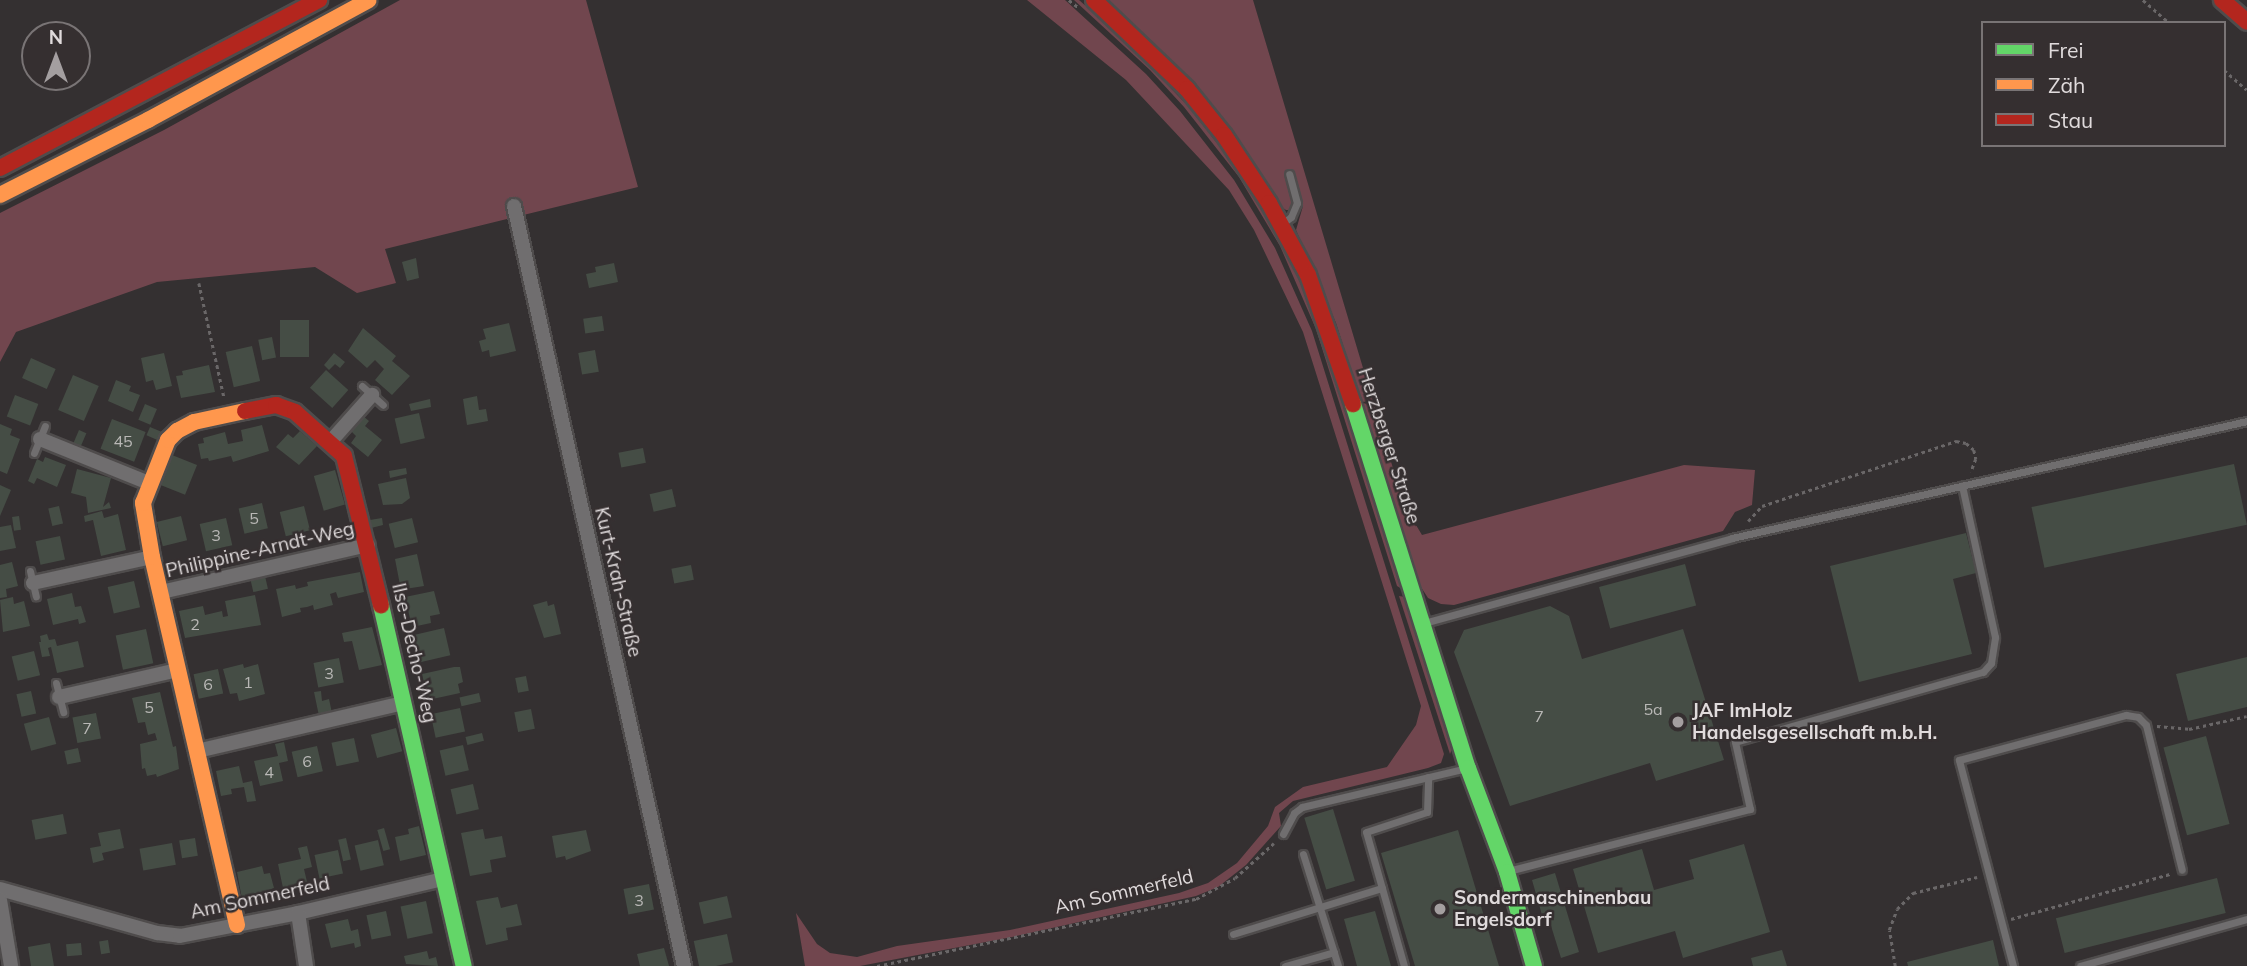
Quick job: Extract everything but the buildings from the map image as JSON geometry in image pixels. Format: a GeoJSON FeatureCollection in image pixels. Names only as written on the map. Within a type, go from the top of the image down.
{"type":"FeatureCollection","features":[{"type":"Feature","properties":{"kind":"main road"},"geometry":{"type":"LineString","coordinates":[[0,169],[319,0]]}},
{"type":"Feature","properties":{"kind":"main road"},"geometry":{"type":"LineString","coordinates":[[0,195],[148,120],[369,0]]}},
{"type":"Feature","properties":{"kind":"main road"},"geometry":{"type":"LineString","coordinates":[[2222,0],[2247,22]]}},
{"type":"Feature","properties":{"kind":"main road","name":"Herzberger Straße"},"geometry":{"type":"LineString","coordinates":[[1086,4],[1187,89],[1249,170],[1282,224],[1329,328],[1468,768],[1507,872],[1534,966]]}},
{"type":"Feature","properties":{"kind":"main road","name":"Ilse-Decho-Weg"},"geometry":{"type":"LineString","coordinates":[[237,925],[152,557],[143,503],[168,440],[177,431],[194,422],[266,405],[287,407],[331,442],[349,466],[443,879]]}},
{"type":"Feature","properties":{"kind":"main road"},"geometry":{"type":"LineString","coordinates":[[443,879],[464,966]]}},
{"type":"Feature","properties":{"kind":"street","name":"Kurt-Krah-Straße"},"geometry":{"type":"LineString","coordinates":[[514,206],[684,966]]}},
{"type":"Feature","properties":{"kind":"street"},"geometry":{"type":"LineString","coordinates":[[331,442],[372,395]]}},
{"type":"Feature","properties":{"kind":"street"},"geometry":{"type":"LineString","coordinates":[[39,439],[149,483]]}},
{"type":"Feature","properties":{"kind":"street","name":"Philippine-Arndt-Weg"},"geometry":{"type":"LineString","coordinates":[[160,592],[368,545]]}},
{"type":"Feature","properties":{"kind":"street"},"geometry":{"type":"LineString","coordinates":[[33,584],[152,557]]}},
{"type":"Feature","properties":{"kind":"street"},"geometry":{"type":"LineString","coordinates":[[57,690],[178,670]]}},
{"type":"Feature","properties":{"kind":"street"},"geometry":{"type":"LineString","coordinates":[[197,751],[404,703]]}},
{"type":"Feature","properties":{"kind":"street","name":"Am Sommerfeld"},"geometry":{"type":"LineString","coordinates":[[0,889],[157,933],[180,936],[298,914],[443,879]]}},
{"type":"Feature","properties":{"kind":"street"},"geometry":{"type":"LineString","coordinates":[[0,900],[11,966]]}},
{"type":"Feature","properties":{"kind":"street"},"geometry":{"type":"LineString","coordinates":[[298,914],[306,966]]}},
{"type":"Feature","properties":{"kind":"lane"},"geometry":{"type":"LineString","coordinates":[[1282,224],[1291,216],[1297,203],[1289,174]]}},
{"type":"Feature","properties":{"kind":"lane"},"geometry":{"type":"LineString","coordinates":[[1423,623],[1745,535],[2247,421]]}},
{"type":"Feature","properties":{"kind":"lane"},"geometry":{"type":"LineString","coordinates":[[1507,872],[1750,809],[1735,742],[1983,673],[1991,663],[1994,638],[1962,486]]}},
{"type":"Feature","properties":{"kind":"lane"},"geometry":{"type":"LineString","coordinates":[[57,690],[63,712]]}},
{"type":"Feature","properties":{"kind":"lane"},"geometry":{"type":"LineString","coordinates":[[2013,966],[1959,760],[2126,715],[2138,717],[2146,725],[2182,870]]}},
{"type":"Feature","properties":{"kind":"lane"},"geometry":{"type":"LineString","coordinates":[[1283,834],[1294,813],[1302,807],[1468,768]]}},
{"type":"Feature","properties":{"kind":"lane"},"geometry":{"type":"LineString","coordinates":[[1404,966],[1366,832],[1427,812],[1427,777]]}},
{"type":"Feature","properties":{"kind":"lane"},"geometry":{"type":"LineString","coordinates":[[1303,854],[1338,966]]}},
{"type":"Feature","properties":{"kind":"lane"},"geometry":{"type":"LineString","coordinates":[[1233,934],[1382,888]]}},
{"type":"Feature","properties":{"kind":"lane"},"geometry":{"type":"LineString","coordinates":[[2080,966],[2247,919]]}},
{"type":"Feature","properties":{"kind":"lane"},"geometry":{"type":"LineString","coordinates":[[1285,966],[1334,952]]}},
{"type":"Feature","properties":{"kind":"path"},"geometry":{"type":"LineString","coordinates":[[1069,0],[1086,4]]}},
{"type":"Feature","properties":{"kind":"path"},"geometry":{"type":"LineString","coordinates":[[2143,0],[2167,21]]}},
{"type":"Feature","properties":{"kind":"path"},"geometry":{"type":"LineString","coordinates":[[2226,72],[2247,90]]}},
{"type":"Feature","properties":{"kind":"path"},"geometry":{"type":"LineString","coordinates":[[199,284],[228,414]]}},
{"type":"Feature","properties":{"kind":"path"},"geometry":{"type":"LineString","coordinates":[[1745,535],[1748,520],[1762,506],[1956,441],[1974,450],[1976,460],[1962,486]]}},
{"type":"Feature","properties":{"kind":"path"},"geometry":{"type":"LineString","coordinates":[[2146,725],[2189,729],[2247,716]]}},
{"type":"Feature","properties":{"kind":"path","name":"Am Sommerfeld"},"geometry":{"type":"LineString","coordinates":[[877,966],[1196,899],[1220,889],[1249,869],[1283,834]]}},
{"type":"Feature","properties":{"kind":"path"},"geometry":{"type":"LineString","coordinates":[[2001,922],[2182,870]]}},
{"type":"Feature","properties":{"kind":"path"},"geometry":{"type":"LineString","coordinates":[[1895,966],[1889,930],[1897,909],[1913,894],[1989,874]]}},
{"type":"Feature","properties":{"kind":"shaded area"},"geometry":{"type":"Polygon","coordinates":[[[400,0],[586,0],[638,187],[385,249],[396,283],[357,293],[315,267],[157,282],[16,332],[0,362],[0,213],[164,130],[400,0]]]}},
{"type":"Feature","properties":{"kind":"shaded area"},"geometry":{"type":"Polygon","coordinates":[[[1027,0],[1065,0],[1146,74],[1180,111],[1234,180],[1275,248],[1312,331],[1444,754],[1441,763],[1428,768],[1293,801],[1279,813],[1281,826],[1246,865],[1218,887],[1196,896],[1012,937],[860,966],[805,966],[796,913],[817,944],[830,953],[857,957],[897,946],[1010,930],[1179,893],[1208,883],[1237,863],[1268,826],[1275,807],[1303,787],[1387,767],[1416,725],[1421,706],[1303,332],[1254,230],[1229,190],[1126,80],[1027,0]]]}},
{"type":"Feature","properties":{"kind":"shaded area"},"geometry":{"type":"Polygon","coordinates":[[[1074,0],[1079,0],[1123,39],[1188,106],[1241,174],[1284,245],[1322,329],[1402,589],[1397,586],[1316,329],[1280,246],[1239,177],[1184,107],[1150,70],[1074,0]]]}},
{"type":"Feature","properties":{"kind":"shaded area"},"geometry":{"type":"Polygon","coordinates":[[[1108,0],[1253,0],[1404,505],[1422,535],[1684,465],[1755,470],[1752,505],[1735,512],[1723,531],[1454,605],[1441,604],[1428,598],[1419,584],[1336,323],[1296,230],[1303,206],[1292,171],[1286,174],[1293,205],[1291,210],[1286,210],[1280,206],[1206,98],[1169,58],[1108,0]]]}},
{"type":"Feature","properties":{"kind":"shaded area"},"geometry":{"type":"Polygon","coordinates":[[[1399,596],[1405,597],[1452,749],[1450,754],[1399,596]]]}},
{"type":"Feature","properties":{"kind":"traffic: fast"},"geometry":{"type":"LineString","coordinates":[[1353,404],[1468,768],[1507,872],[1534,966]]}},
{"type":"Feature","properties":{"kind":"traffic: fast"},"geometry":{"type":"LineString","coordinates":[[381,605],[464,966]]}},
{"type":"Feature","properties":{"kind":"traffic: slow"},"geometry":{"type":"LineString","coordinates":[[0,195],[148,120],[369,0]]}},
{"type":"Feature","properties":{"kind":"traffic: slow"},"geometry":{"type":"LineString","coordinates":[[237,925],[152,557],[143,503],[168,440],[177,431],[194,422],[245,411]]}},
{"type":"Feature","properties":{"kind":"traffic: jam"},"geometry":{"type":"LineString","coordinates":[[0,168],[319,0]]}},
{"type":"Feature","properties":{"kind":"traffic: jam"},"geometry":{"type":"LineString","coordinates":[[1094,0],[1187,89],[1224,135],[1269,203],[1308,275],[1353,404]]}},
{"type":"Feature","properties":{"kind":"traffic: jam"},"geometry":{"type":"LineString","coordinates":[[2222,0],[2247,22]]}},
{"type":"Feature","properties":{"kind":"traffic: jam"},"geometry":{"type":"LineString","coordinates":[[245,411],[276,405],[295,412],[344,456],[381,605]]}},
{"type":"Feature","properties":{"kind":"place","name":"JAF ImHolz Handelsgesellschaft m.b.H."},"geometry":{"type":"Point","coordinates":[1678,722]}},
{"type":"Feature","properties":{"kind":"place","name":"Sondermaschinenbau Engelsdorf"},"geometry":{"type":"Point","coordinates":[1440,909]}}]}
